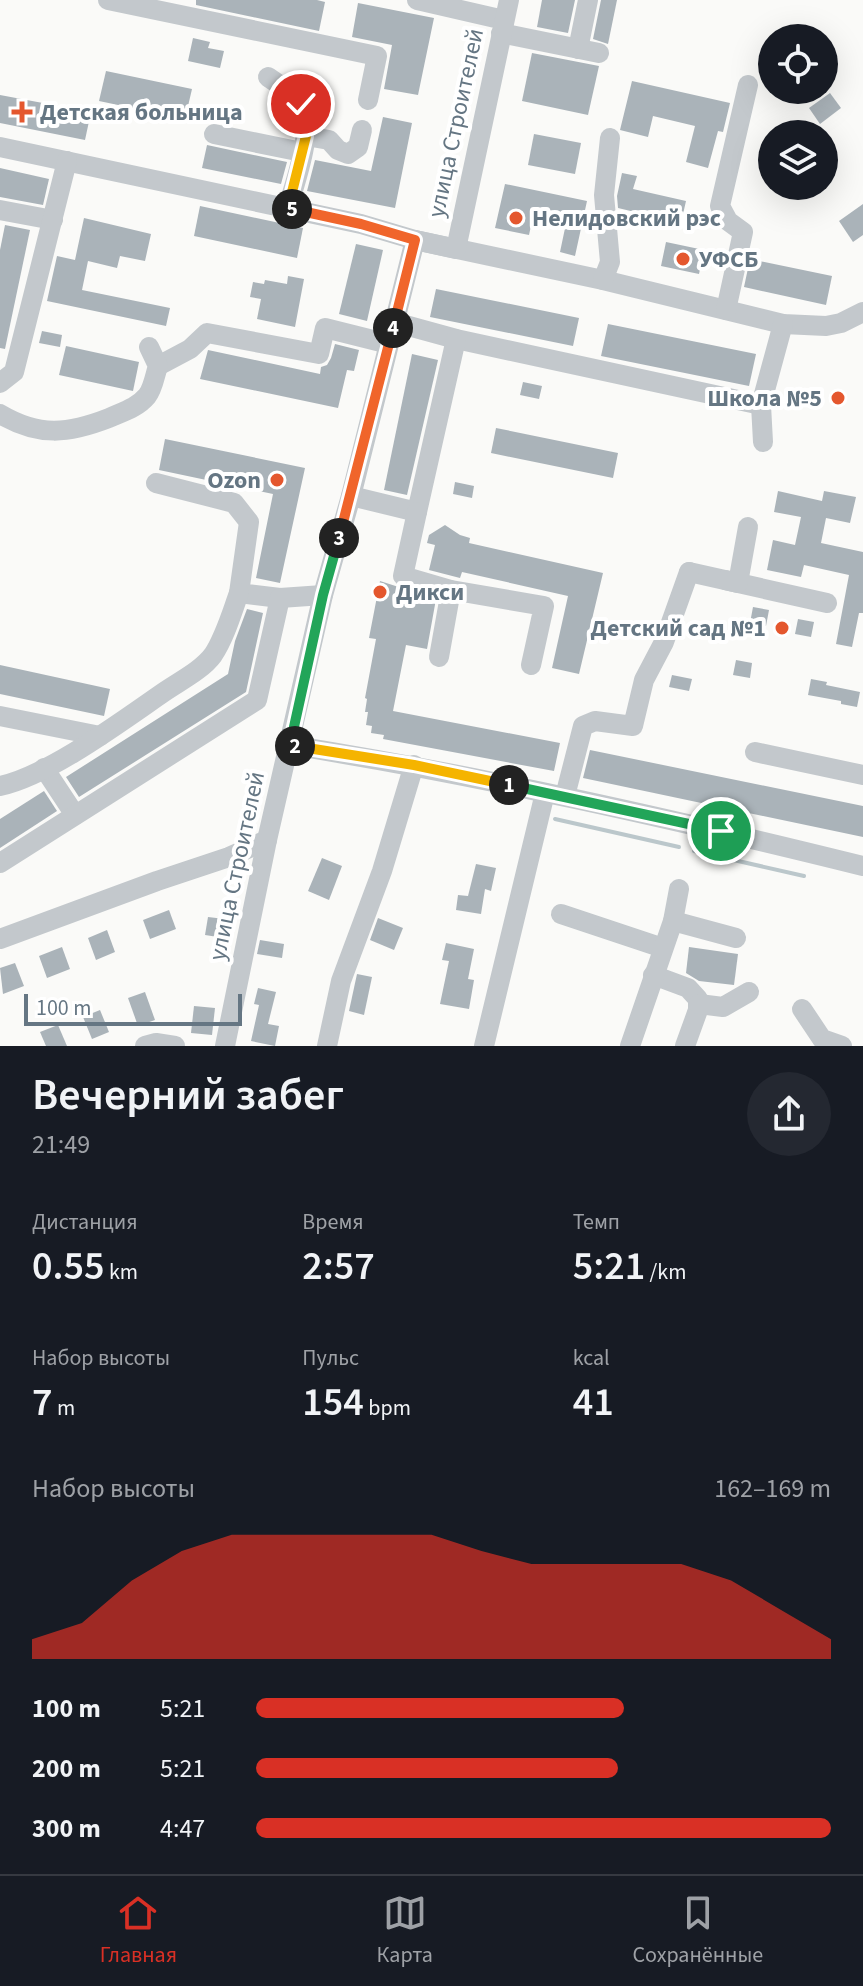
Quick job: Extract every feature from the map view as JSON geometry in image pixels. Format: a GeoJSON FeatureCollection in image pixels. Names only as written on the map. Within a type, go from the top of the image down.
{"type":"FeatureCollection","features":[{"type":"Feature","properties":{"kind":"street"},"geometry":{"type":"LineString","coordinates":[[108,0],[176,7],[377,56],[368,100]]}},
{"type":"Feature","properties":{"kind":"street"},"geometry":{"type":"LineString","coordinates":[[417,0],[504,18],[589,51],[588,0]]}},
{"type":"Feature","properties":{"kind":"street","name":"улица Строителей"},"geometry":{"type":"LineString","coordinates":[[225,1046],[267,840],[323,595],[415,240],[456,249],[504,18]]}},
{"type":"Feature","properties":{"kind":"street"},"geometry":{"type":"LineString","coordinates":[[268,77],[301,104],[304,144],[288,208]]}},
{"type":"Feature","properties":{"kind":"street"},"geometry":{"type":"LineString","coordinates":[[726,310],[743,232],[728,221],[720,206],[748,85]]}},
{"type":"Feature","properties":{"kind":"street"},"geometry":{"type":"LineString","coordinates":[[214,134],[304,144],[329,140],[338,150],[348,154],[358,147],[362,130]]}},
{"type":"Feature","properties":{"kind":"street"},"geometry":{"type":"LineString","coordinates":[[603,280],[610,262],[604,195],[610,138]]}},
{"type":"Feature","properties":{"kind":"street"},"geometry":{"type":"LineString","coordinates":[[0,147],[361,224],[415,240]]}},
{"type":"Feature","properties":{"kind":"street"},"geometry":{"type":"LineString","coordinates":[[0,383],[14,372],[67,161]]}},
{"type":"Feature","properties":{"kind":"street"},"geometry":{"type":"LineString","coordinates":[[0,210],[53,220]]}},
{"type":"Feature","properties":{"kind":"street"},"geometry":{"type":"LineString","coordinates":[[456,249],[603,280],[783,324],[826,326],[841,323],[863,312]]}},
{"type":"Feature","properties":{"kind":"street"},"geometry":{"type":"LineString","coordinates":[[394,322],[456,339],[761,405]]}},
{"type":"Feature","properties":{"kind":"street"},"geometry":{"type":"LineString","coordinates":[[763,442],[761,405],[783,324]]}},
{"type":"Feature","properties":{"kind":"street"},"geometry":{"type":"LineString","coordinates":[[0,414],[16,424],[37,430],[61,432],[86,428],[129,410],[148,395],[158,366],[190,349],[207,333],[319,354],[325,328],[389,344]]}},
{"type":"Feature","properties":{"kind":"street"},"geometry":{"type":"LineString","coordinates":[[456,339],[403,576],[451,590],[544,606],[531,665]]}},
{"type":"Feature","properties":{"kind":"street"},"geometry":{"type":"LineString","coordinates":[[149,347],[158,366]]}},
{"type":"Feature","properties":{"kind":"street"},"geometry":{"type":"LineString","coordinates":[[0,786],[44,768],[100,736],[212,656],[239,593],[249,522],[234,503],[156,483]]}},
{"type":"Feature","properties":{"kind":"street"},"geometry":{"type":"LineString","coordinates":[[351,496],[417,512]]}},
{"type":"Feature","properties":{"kind":"street"},"geometry":{"type":"LineString","coordinates":[[738,583],[748,527]]}},
{"type":"Feature","properties":{"kind":"street"},"geometry":{"type":"LineString","coordinates":[[484,1046],[555,794],[583,726],[595,721],[633,726],[644,680],[664,642],[689,572],[827,603]]}},
{"type":"Feature","properties":{"kind":"street"},"geometry":{"type":"LineString","coordinates":[[439,657],[451,590]]}},
{"type":"Feature","properties":{"kind":"street"},"geometry":{"type":"LineString","coordinates":[[239,593],[280,598],[323,595]]}},
{"type":"Feature","properties":{"kind":"street"},"geometry":{"type":"LineString","coordinates":[[0,863],[257,700],[280,598]]}},
{"type":"Feature","properties":{"kind":"street"},"geometry":{"type":"LineString","coordinates":[[0,716],[100,736]]}},
{"type":"Feature","properties":{"kind":"street"},"geometry":{"type":"LineString","coordinates":[[290,745],[414,765],[555,794],[863,866]]}},
{"type":"Feature","properties":{"kind":"street"},"geometry":{"type":"LineString","coordinates":[[755,752],[863,775]]}},
{"type":"Feature","properties":{"kind":"street"},"geometry":{"type":"LineString","coordinates":[[327,1046],[341,981],[382,871],[414,765]]}},
{"type":"Feature","properties":{"kind":"street"},"geometry":{"type":"LineString","coordinates":[[44,768],[75,815]]}},
{"type":"Feature","properties":{"kind":"street"},"geometry":{"type":"LineString","coordinates":[[0,939],[229,857],[267,840]]}},
{"type":"Feature","properties":{"kind":"street"},"geometry":{"type":"LineString","coordinates":[[630,1046],[673,921],[679,889]]}},
{"type":"Feature","properties":{"kind":"street"},"geometry":{"type":"LineString","coordinates":[[561,914],[663,948]]}},
{"type":"Feature","properties":{"kind":"street"},"geometry":{"type":"LineString","coordinates":[[673,921],[736,938]]}},
{"type":"Feature","properties":{"kind":"street"},"geometry":{"type":"LineString","coordinates":[[653,975],[688,988],[698,999],[685,1046]]}},
{"type":"Feature","properties":{"kind":"street"},"geometry":{"type":"LineString","coordinates":[[699,1004],[723,1007],[749,992]]}},
{"type":"Feature","properties":{"kind":"street"},"geometry":{"type":"LineString","coordinates":[[802,1009],[822,1039],[842,1046]]}},
{"type":"Feature","properties":{"kind":"street"},"geometry":{"type":"LineString","coordinates":[[145,1046],[156,1043],[175,1046]]}},
{"type":"Feature","properties":{"kind":"building"},"geometry":{"type":"Polygon","coordinates":[[[196,0],[325,2],[319,31],[196,5],[196,0]]]}},
{"type":"Feature","properties":{"kind":"building"},"geometry":{"type":"Polygon","coordinates":[[[542,0],[575,0],[568,33],[537,27],[542,0]]]}},
{"type":"Feature","properties":{"kind":"building"},"geometry":{"type":"Polygon","coordinates":[[[601,0],[617,0],[608,44],[593,39],[601,0]]]}},
{"type":"Feature","properties":{"kind":"building"},"geometry":{"type":"Polygon","coordinates":[[[358,3],[434,18],[418,95],[384,89],[392,45],[352,37],[358,3]]]}},
{"type":"Feature","properties":{"kind":"building"},"geometry":{"type":"Polygon","coordinates":[[[193,38],[210,42],[208,48],[224,51],[220,68],[188,61],[193,38]]]}},
{"type":"Feature","properties":{"kind":"building"},"geometry":{"type":"Polygon","coordinates":[[[532,53],[599,66],[588,115],[522,101],[532,53]]]}},
{"type":"Feature","properties":{"kind":"building"},"geometry":{"type":"Polygon","coordinates":[[[106,71],[192,89],[185,119],[99,101],[106,71]]]}},
{"type":"Feature","properties":{"kind":"building"},"geometry":{"type":"Polygon","coordinates":[[[632,81],[730,103],[723,132],[718,131],[708,168],[686,162],[695,126],[653,116],[648,137],[620,130],[632,81]]]}},
{"type":"Feature","properties":{"kind":"building"},"geometry":{"type":"Polygon","coordinates":[[[0,95],[91,112],[85,140],[0,123],[0,95]]]}},
{"type":"Feature","properties":{"kind":"building"},"geometry":{"type":"Polygon","coordinates":[[[815,104],[838,104],[841,108],[825,120],[817,120],[809,108],[815,104]]]}},
{"type":"Feature","properties":{"kind":"building"},"geometry":{"type":"Polygon","coordinates":[[[383,117],[412,123],[395,208],[307,191],[315,160],[371,171],[383,117]]]}},
{"type":"Feature","properties":{"kind":"building"},"geometry":{"type":"Polygon","coordinates":[[[534,134],[581,143],[575,174],[528,165],[534,134]]]}},
{"type":"Feature","properties":{"kind":"building"},"geometry":{"type":"Polygon","coordinates":[[[207,145],[287,162],[281,184],[202,168],[207,145]]]}},
{"type":"Feature","properties":{"kind":"building"},"geometry":{"type":"Polygon","coordinates":[[[0,168],[49,179],[43,205],[0,197],[0,168]]]}},
{"type":"Feature","properties":{"kind":"building"},"geometry":{"type":"Polygon","coordinates":[[[622,173],[637,176],[633,189],[686,201],[681,223],[618,208],[622,173]]]}},
{"type":"Feature","properties":{"kind":"building"},"geometry":{"type":"Polygon","coordinates":[[[505,184],[587,201],[575,256],[560,252],[568,214],[535,207],[529,235],[495,228],[505,184]]]}},
{"type":"Feature","properties":{"kind":"building"},"geometry":{"type":"Polygon","coordinates":[[[863,204],[863,235],[853,242],[839,221],[863,204]]]}},
{"type":"Feature","properties":{"kind":"building"},"geometry":{"type":"Polygon","coordinates":[[[200,206],[303,228],[297,258],[194,236],[200,206]]]}},
{"type":"Feature","properties":{"kind":"building"},"geometry":{"type":"Polygon","coordinates":[[[84,218],[151,234],[145,261],[120,256],[117,268],[88,261],[82,290],[170,308],[166,326],[47,301],[57,256],[75,260],[84,218]]]}},
{"type":"Feature","properties":{"kind":"building"},"geometry":{"type":"Polygon","coordinates":[[[5,225],[30,230],[5,349],[0,348],[0,250],[5,225]]]}},
{"type":"Feature","properties":{"kind":"building"},"geometry":{"type":"Polygon","coordinates":[[[666,242],[704,250],[699,274],[661,266],[666,242]]]}},
{"type":"Feature","properties":{"kind":"building"},"geometry":{"type":"Polygon","coordinates":[[[356,244],[383,250],[367,321],[339,314],[356,244]]]}},
{"type":"Feature","properties":{"kind":"building"},"geometry":{"type":"Polygon","coordinates":[[[750,259],[832,276],[826,305],[744,287],[750,259]]]}},
{"type":"Feature","properties":{"kind":"building"},"geometry":{"type":"Polygon","coordinates":[[[288,276],[304,279],[295,327],[257,319],[261,299],[250,297],[253,282],[264,284],[265,280],[287,284],[288,276]]]}},
{"type":"Feature","properties":{"kind":"building"},"geometry":{"type":"Polygon","coordinates":[[[436,289],[579,318],[573,346],[430,317],[436,289]]]}},
{"type":"Feature","properties":{"kind":"building"},"geometry":{"type":"Polygon","coordinates":[[[608,324],[756,354],[749,386],[601,356],[608,324]]]}},
{"type":"Feature","properties":{"kind":"building"},"geometry":{"type":"Polygon","coordinates":[[[42,331],[62,335],[60,347],[39,343],[42,331]]]}},
{"type":"Feature","properties":{"kind":"building"},"geometry":{"type":"Polygon","coordinates":[[[335,344],[359,350],[354,371],[347,370],[338,408],[200,379],[208,350],[320,374],[321,367],[327,365],[331,358],[335,344]]]}},
{"type":"Feature","properties":{"kind":"building"},"geometry":{"type":"Polygon","coordinates":[[[66,346],[139,362],[133,391],[59,375],[66,346]]]}},
{"type":"Feature","properties":{"kind":"building"},"geometry":{"type":"Polygon","coordinates":[[[412,354],[438,360],[407,495],[384,490],[412,354]]]}},
{"type":"Feature","properties":{"kind":"building"},"geometry":{"type":"Polygon","coordinates":[[[523,382],[542,386],[539,399],[520,395],[523,382]]]}},
{"type":"Feature","properties":{"kind":"building"},"geometry":{"type":"Polygon","coordinates":[[[496,428],[618,453],[613,478],[491,453],[496,428]]]}},
{"type":"Feature","properties":{"kind":"building"},"geometry":{"type":"Polygon","coordinates":[[[165,439],[305,468],[280,583],[256,578],[273,494],[159,470],[165,439]]]}},
{"type":"Feature","properties":{"kind":"building"},"geometry":{"type":"Polygon","coordinates":[[[455,482],[474,486],[472,498],[453,494],[455,482]]]}},
{"type":"Feature","properties":{"kind":"building"},"geometry":{"type":"Polygon","coordinates":[[[778,491],[822,501],[824,491],[856,497],[850,523],[826,518],[821,543],[863,552],[863,613],[859,613],[852,647],[836,644],[849,575],[804,565],[801,577],[767,570],[773,540],[795,545],[801,517],[774,512],[778,491]]]}},
{"type":"Feature","properties":{"kind":"building"},"geometry":{"type":"Polygon","coordinates":[[[445,525],[470,538],[469,543],[603,573],[579,674],[552,668],[568,596],[462,572],[460,578],[429,570],[435,545],[427,543],[429,535],[445,525]]]}},
{"type":"Feature","properties":{"kind":"building"},"geometry":{"type":"Polygon","coordinates":[[[380,581],[436,599],[427,649],[406,645],[393,711],[560,743],[554,771],[383,739],[384,735],[371,733],[372,726],[366,725],[368,712],[365,712],[365,698],[376,639],[369,638],[380,581]]]}},
{"type":"Feature","properties":{"kind":"building"},"geometry":{"type":"Polygon","coordinates":[[[753,607],[769,610],[766,626],[750,623],[753,607]]]}},
{"type":"Feature","properties":{"kind":"building"},"geometry":{"type":"Polygon","coordinates":[[[247,609],[263,613],[246,692],[79,797],[66,777],[228,674],[235,641],[247,609]]]}},
{"type":"Feature","properties":{"kind":"building"},"geometry":{"type":"Polygon","coordinates":[[[798,619],[814,622],[811,637],[795,634],[798,619]]]}},
{"type":"Feature","properties":{"kind":"building"},"geometry":{"type":"Polygon","coordinates":[[[736,660],[752,663],[750,678],[733,675],[736,660]]]}},
{"type":"Feature","properties":{"kind":"building"},"geometry":{"type":"Polygon","coordinates":[[[0,665],[110,689],[104,716],[0,694],[0,665]]]}},
{"type":"Feature","properties":{"kind":"building"},"geometry":{"type":"Polygon","coordinates":[[[672,675],[692,679],[689,691],[669,687],[672,675]]]}},
{"type":"Feature","properties":{"kind":"building"},"geometry":{"type":"Polygon","coordinates":[[[811,679],[860,692],[857,707],[808,695],[811,679]]]}},
{"type":"Feature","properties":{"kind":"building"},"geometry":{"type":"Polygon","coordinates":[[[590,750],[863,806],[863,837],[583,778],[590,750]]]}},
{"type":"Feature","properties":{"kind":"building"},"geometry":{"type":"Polygon","coordinates":[[[44,791],[57,811],[0,848],[0,819],[44,791]]]}},
{"type":"Feature","properties":{"kind":"building"},"geometry":{"type":"Polygon","coordinates":[[[322,858],[342,866],[329,900],[308,891],[322,858]]]}},
{"type":"Feature","properties":{"kind":"building"},"geometry":{"type":"Polygon","coordinates":[[[476,864],[496,868],[491,891],[485,889],[481,914],[456,910],[458,895],[468,896],[476,864]]]}},
{"type":"Feature","properties":{"kind":"building"},"geometry":{"type":"Polygon","coordinates":[[[169,910],[176,929],[150,939],[143,920],[169,910]]]}},
{"type":"Feature","properties":{"kind":"building"},"geometry":{"type":"Polygon","coordinates":[[[208,917],[233,920],[231,939],[205,935],[208,917]]]}},
{"type":"Feature","properties":{"kind":"building"},"geometry":{"type":"Polygon","coordinates":[[[378,918],[403,928],[394,950],[370,940],[378,918]]]}},
{"type":"Feature","properties":{"kind":"building"},"geometry":{"type":"Polygon","coordinates":[[[107,930],[115,952],[96,960],[88,938],[107,930]]]}},
{"type":"Feature","properties":{"kind":"building"},"geometry":{"type":"Polygon","coordinates":[[[260,940],[284,944],[282,958],[257,954],[260,940]]]}},
{"type":"Feature","properties":{"kind":"building"},"geometry":{"type":"Polygon","coordinates":[[[446,943],[474,949],[468,979],[474,980],[469,1009],[440,1004],[449,961],[442,960],[446,943]]]}},
{"type":"Feature","properties":{"kind":"building"},"geometry":{"type":"Polygon","coordinates":[[[62,947],[70,969],[47,978],[39,956],[62,947]]]}},
{"type":"Feature","properties":{"kind":"building"},"geometry":{"type":"Polygon","coordinates":[[[689,947],[738,954],[734,985],[699,981],[686,973],[689,947]]]}},
{"type":"Feature","properties":{"kind":"building"},"geometry":{"type":"Polygon","coordinates":[[[15,963],[24,986],[3,994],[0,968],[15,963]]]}},
{"type":"Feature","properties":{"kind":"building"},"geometry":{"type":"Polygon","coordinates":[[[357,974],[372,977],[364,1015],[349,1011],[357,974]]]}},
{"type":"Feature","properties":{"kind":"building"},"geometry":{"type":"Polygon","coordinates":[[[258,988],[276,992],[268,1024],[279,1026],[275,1046],[251,1041],[259,1005],[254,1004],[258,988]]]}},
{"type":"Feature","properties":{"kind":"building"},"geometry":{"type":"Polygon","coordinates":[[[145,992],[155,1020],[138,1026],[128,998],[145,992]]]}},
{"type":"Feature","properties":{"kind":"building"},"geometry":{"type":"Polygon","coordinates":[[[194,1006],[215,1008],[212,1035],[191,1033],[194,1006]]]}},
{"type":"Feature","properties":{"kind":"building"},"geometry":{"type":"Polygon","coordinates":[[[100,1010],[109,1032],[92,1039],[83,1017],[100,1010]]]}},
{"type":"Feature","properties":{"kind":"building"},"geometry":{"type":"Polygon","coordinates":[[[58,1025],[67,1046],[46,1046],[40,1032],[58,1025]]]}},
{"type":"Feature","properties":{"kind":"waterway"},"geometry":{"type":"LineString","coordinates":[[555,819],[679,847]]}},
{"type":"Feature","properties":{"kind":"waterway"},"geometry":{"type":"LineString","coordinates":[[694,851],[804,876]]}},
{"type":"Feature","properties":{"kind":"place","name":"Детская больница"},"geometry":{"type":"Point","coordinates":[22,112]}},
{"type":"Feature","properties":{"kind":"place","name":"Нелидовский рэс"},"geometry":{"type":"Point","coordinates":[516,218]}},
{"type":"Feature","properties":{"kind":"place","name":"УФСБ"},"geometry":{"type":"Point","coordinates":[683,259]}},
{"type":"Feature","properties":{"kind":"place","name":"Школа №5"},"geometry":{"type":"Point","coordinates":[838,398]}},
{"type":"Feature","properties":{"kind":"place","name":"Ozon"},"geometry":{"type":"Point","coordinates":[277,480]}},
{"type":"Feature","properties":{"kind":"place","name":"Дикси"},"geometry":{"type":"Point","coordinates":[380,592]}},
{"type":"Feature","properties":{"kind":"place","name":"Детский сад №1"},"geometry":{"type":"Point","coordinates":[782,628]}},
{"type":"Feature","properties":{"kind":"route"},"geometry":{"type":"LineString","coordinates":[[301,104],[306,136],[288,208],[415,240],[323,595],[290,745],[414,765],[721,831]]}}]}
